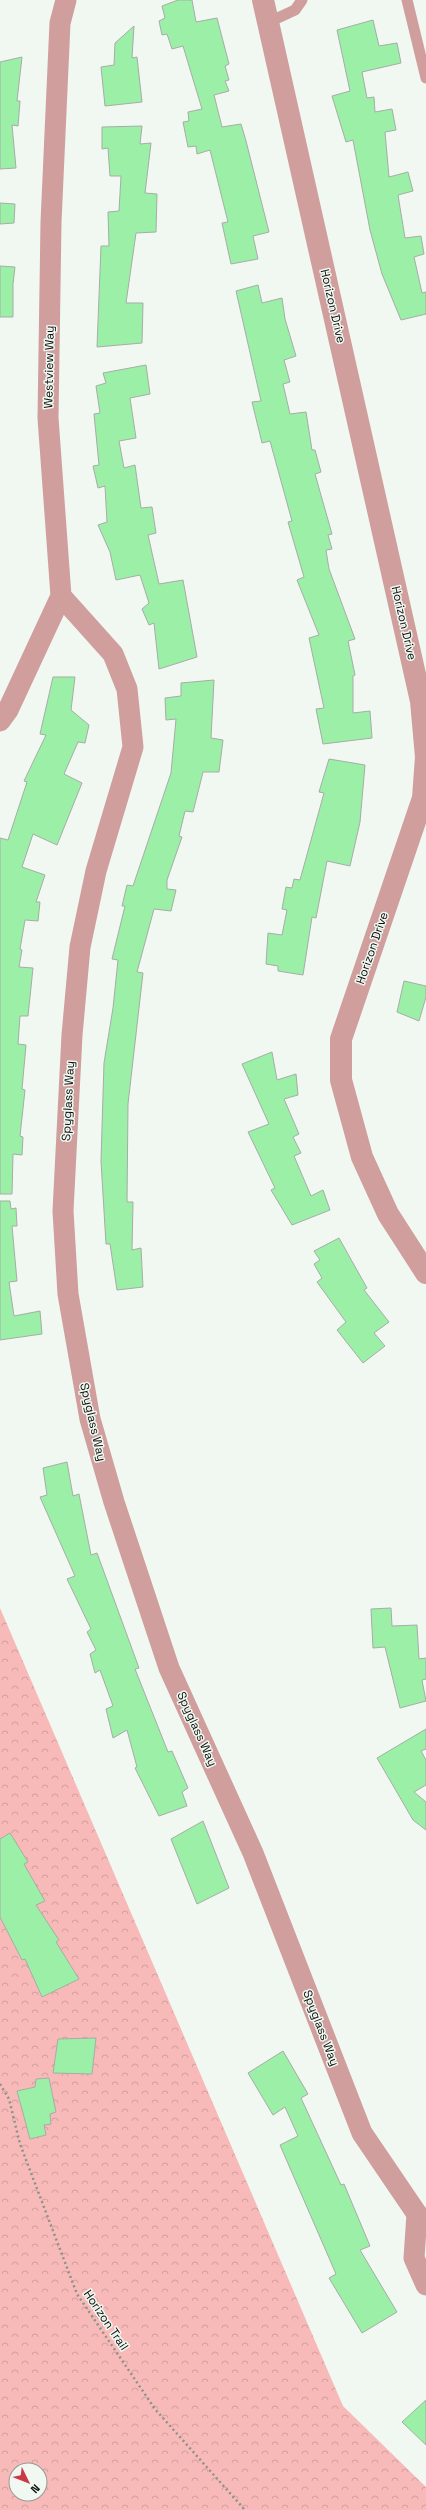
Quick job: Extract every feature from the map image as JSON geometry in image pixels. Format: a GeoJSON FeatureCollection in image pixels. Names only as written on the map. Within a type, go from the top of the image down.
{"type":"FeatureCollection","features":[{"type":"Feature","properties":{"kind":"street","name":"Westview Way"},"geometry":{"type":"LineString","coordinates":[[0,721],[8,710],[61,596],[48,418],[51,222],[58,46],[60,23],[66,0]]}},
{"type":"Feature","properties":{"kind":"street","name":"Horizon Drive"},"geometry":{"type":"LineString","coordinates":[[263,0],[421,701],[426,757],[425,794],[341,1039],[340,1080],[362,1158],[388,1214],[426,1273]]}},
{"type":"Feature","properties":{"kind":"street","name":"Spyglass Way"},"geometry":{"type":"LineString","coordinates":[[61,596],[113,654],[127,689],[133,747],[96,871],[80,947],[72,1035],[63,1211],[68,1294],[90,1419],[114,1502],[169,1668],[253,1853],[362,2133],[421,2217]]}},
{"type":"Feature","properties":{"kind":"street"},"geometry":{"type":"LineString","coordinates":[[421,2217],[414,2258],[426,2285]]}},
{"type":"Feature","properties":{"kind":"lane"},"geometry":{"type":"LineString","coordinates":[[269,22],[295,10],[302,0]]}},
{"type":"Feature","properties":{"kind":"lane"},"geometry":{"type":"LineString","coordinates":[[407,0],[426,78]]}},
{"type":"Feature","properties":{"kind":"path","name":"Horizon Trail"},"geometry":{"type":"LineString","coordinates":[[0,2084],[9,2099],[20,2144],[77,2294],[155,2409],[246,2510]]}},
{"type":"Feature","properties":{"kind":"green space"},"geometry":{"type":"Polygon","coordinates":[[[0,1608],[343,2406],[426,2487],[426,2510],[0,2510],[0,1608]]]}},
{"type":"Feature","properties":{"kind":"building"},"geometry":{"type":"Polygon","coordinates":[[[178,0],[192,0],[196,22],[217,18],[229,64],[225,66],[229,80],[225,81],[229,91],[214,95],[222,127],[241,124],[246,141],[269,232],[253,236],[258,259],[231,264],[222,223],[228,222],[210,150],[197,154],[196,146],[188,147],[183,122],[189,121],[188,112],[202,109],[183,46],[172,49],[167,34],[162,35],[159,21],[165,18],[162,6],[178,0]]]}},
{"type":"Feature","properties":{"kind":"building"},"geometry":{"type":"Polygon","coordinates":[[[373,20],[379,46],[397,43],[401,63],[362,72],[367,98],[374,97],[375,112],[392,109],[396,130],[385,132],[389,177],[408,172],[413,191],[398,195],[405,238],[421,236],[424,254],[414,257],[422,293],[426,292],[426,314],[401,320],[382,274],[370,230],[353,140],[346,142],[332,96],[350,91],[337,30],[373,20]]]}},
{"type":"Feature","properties":{"kind":"building"},"geometry":{"type":"Polygon","coordinates":[[[134,26],[132,58],[137,57],[142,102],[105,106],[101,67],[114,65],[115,43],[134,26]]]}},
{"type":"Feature","properties":{"kind":"building"},"geometry":{"type":"Polygon","coordinates":[[[22,57],[17,101],[20,101],[18,126],[12,125],[16,168],[0,169],[0,62],[22,57]]]}},
{"type":"Feature","properties":{"kind":"building"},"geometry":{"type":"Polygon","coordinates":[[[142,126],[140,144],[151,143],[145,193],[157,194],[156,232],[136,233],[126,303],[143,303],[142,343],[97,347],[101,246],[109,246],[108,212],[119,211],[121,176],[110,176],[108,148],[102,149],[102,127],[142,126]]]}},
{"type":"Feature","properties":{"kind":"building"},"geometry":{"type":"Polygon","coordinates":[[[0,203],[15,204],[14,223],[0,224],[0,203]]]}},
{"type":"Feature","properties":{"kind":"building"},"geometry":{"type":"Polygon","coordinates":[[[0,266],[15,267],[13,284],[13,317],[0,317],[0,266]]]}},
{"type":"Feature","properties":{"kind":"building"},"geometry":{"type":"Polygon","coordinates":[[[258,285],[262,303],[282,298],[285,319],[296,356],[284,360],[290,382],[283,384],[290,414],[306,412],[312,450],[315,450],[321,472],[315,474],[332,534],[328,535],[332,549],[326,550],[329,569],[355,639],[348,641],[355,675],[353,676],[353,713],[370,711],[372,738],[323,744],[316,709],[324,708],[309,638],[319,635],[297,580],[304,577],[288,522],[292,521],[270,441],[262,443],[252,402],[261,401],[236,291],[258,285]]]}},
{"type":"Feature","properties":{"kind":"building"},"geometry":{"type":"Polygon","coordinates":[[[146,365],[150,394],[130,398],[136,438],[119,441],[124,468],[135,465],[141,508],[152,507],[156,533],[148,535],[159,584],[183,580],[197,657],[159,669],[154,623],[149,625],[142,609],[149,603],[140,575],[116,580],[110,552],[98,525],[107,522],[105,486],[98,488],[93,466],[99,465],[94,414],[100,413],[96,386],[106,383],[103,373],[146,365]]]}},
{"type":"Feature","properties":{"kind":"building"},"geometry":{"type":"Polygon","coordinates":[[[53,677],[75,677],[71,710],[89,725],[85,743],[78,742],[64,774],[82,783],[57,845],[33,834],[22,867],[45,875],[36,902],[40,902],[38,921],[25,920],[20,949],[22,950],[19,967],[33,968],[28,1016],[20,1016],[18,1044],[26,1045],[22,1089],[25,1090],[20,1136],[23,1137],[22,1155],[13,1154],[12,1194],[0,1194],[0,838],[8,840],[27,782],[24,781],[46,735],[40,734],[53,677]]]}},
{"type":"Feature","properties":{"kind":"building"},"geometry":{"type":"Polygon","coordinates":[[[214,680],[211,738],[223,740],[219,772],[203,772],[193,812],[185,811],[179,836],[182,837],[167,880],[167,889],[176,890],[171,911],[154,909],[137,972],[143,973],[128,1104],[127,1202],[133,1202],[132,1250],[141,1248],[143,1287],[117,1290],[110,1244],[106,1244],[101,1161],[104,1063],[113,1008],[118,960],[112,959],[125,906],[122,906],[127,885],[133,886],[171,773],[176,719],[166,720],[165,698],[181,696],[181,683],[214,680]]]}},
{"type":"Feature","properties":{"kind":"building"},"geometry":{"type":"Polygon","coordinates":[[[329,759],[365,765],[360,822],[350,866],[327,861],[316,918],[312,917],[303,975],[278,971],[278,966],[266,964],[268,933],[282,935],[287,910],[282,909],[286,887],[292,888],[294,879],[300,880],[324,793],[319,792],[329,759]]]}},
{"type":"Feature","properties":{"kind":"building"},"geometry":{"type":"Polygon","coordinates":[[[404,981],[426,986],[426,997],[419,1021],[397,1012],[404,981]]]}},
{"type":"Feature","properties":{"kind":"building"},"geometry":{"type":"Polygon","coordinates":[[[272,1052],[277,1080],[296,1074],[298,1095],[284,1099],[299,1134],[293,1137],[301,1153],[294,1156],[311,1196],[323,1190],[330,1210],[292,1225],[271,1190],[275,1188],[248,1132],[269,1124],[242,1064],[272,1052]]]}},
{"type":"Feature","properties":{"kind":"building"},"geometry":{"type":"Polygon","coordinates":[[[0,1201],[10,1201],[11,1209],[16,1208],[17,1226],[12,1226],[17,1281],[9,1282],[14,1316],[40,1311],[42,1334],[0,1340],[0,1201]]]}},
{"type":"Feature","properties":{"kind":"building"},"geometry":{"type":"Polygon","coordinates":[[[339,1238],[367,1288],[364,1290],[389,1322],[374,1333],[385,1346],[363,1363],[337,1330],[346,1322],[317,1282],[322,1278],[314,1264],[320,1260],[314,1251],[339,1238]]]}},
{"type":"Feature","properties":{"kind":"building"},"geometry":{"type":"Polygon","coordinates":[[[67,1462],[73,1496],[79,1494],[91,1555],[97,1553],[139,1668],[135,1669],[168,1752],[172,1751],[188,1788],[182,1792],[187,1806],[159,1816],[135,1768],[137,1767],[127,1730],[113,1738],[106,1709],[113,1706],[100,1670],[95,1673],[90,1654],[96,1650],[87,1632],[91,1629],[67,1579],[75,1576],[40,1497],[47,1495],[43,1468],[67,1462]]]}},
{"type":"Feature","properties":{"kind":"building"},"geometry":{"type":"Polygon","coordinates":[[[391,1608],[392,1626],[417,1625],[419,1659],[426,1658],[426,1679],[422,1680],[426,1701],[400,1708],[385,1647],[373,1648],[371,1609],[391,1608]]]}},
{"type":"Feature","properties":{"kind":"building"},"geometry":{"type":"Polygon","coordinates":[[[426,1729],[426,1749],[421,1751],[426,1760],[426,1785],[414,1792],[426,1802],[426,1830],[413,1820],[377,1758],[426,1729]]]}},
{"type":"Feature","properties":{"kind":"building"},"geometry":{"type":"Polygon","coordinates":[[[203,1821],[229,1888],[197,1904],[171,1839],[203,1821]]]}},
{"type":"Feature","properties":{"kind":"building"},"geometry":{"type":"Polygon","coordinates":[[[10,1833],[28,1862],[24,1864],[45,1901],[36,1905],[59,1940],[56,1942],[79,1979],[42,1997],[25,1959],[22,1960],[0,1917],[0,1839],[10,1833]]]}},
{"type":"Feature","properties":{"kind":"building"},"geometry":{"type":"Polygon","coordinates":[[[96,2038],[92,2074],[53,2073],[58,2039],[96,2038]]]}},
{"type":"Feature","properties":{"kind":"building"},"geometry":{"type":"Polygon","coordinates":[[[283,2051],[308,2094],[301,2098],[341,2185],[344,2184],[370,2246],[360,2250],[397,2312],[362,2333],[329,2278],[336,2274],[280,2145],[298,2136],[285,2107],[273,2115],[248,2073],[283,2051]]]}},
{"type":"Feature","properties":{"kind":"building"},"geometry":{"type":"Polygon","coordinates":[[[49,2078],[56,2112],[50,2114],[51,2124],[44,2125],[46,2135],[30,2139],[17,2091],[35,2087],[36,2079],[49,2078]]]}},
{"type":"Feature","properties":{"kind":"building"},"geometry":{"type":"Polygon","coordinates":[[[426,2400],[426,2445],[402,2422],[426,2400]]]}}]}
